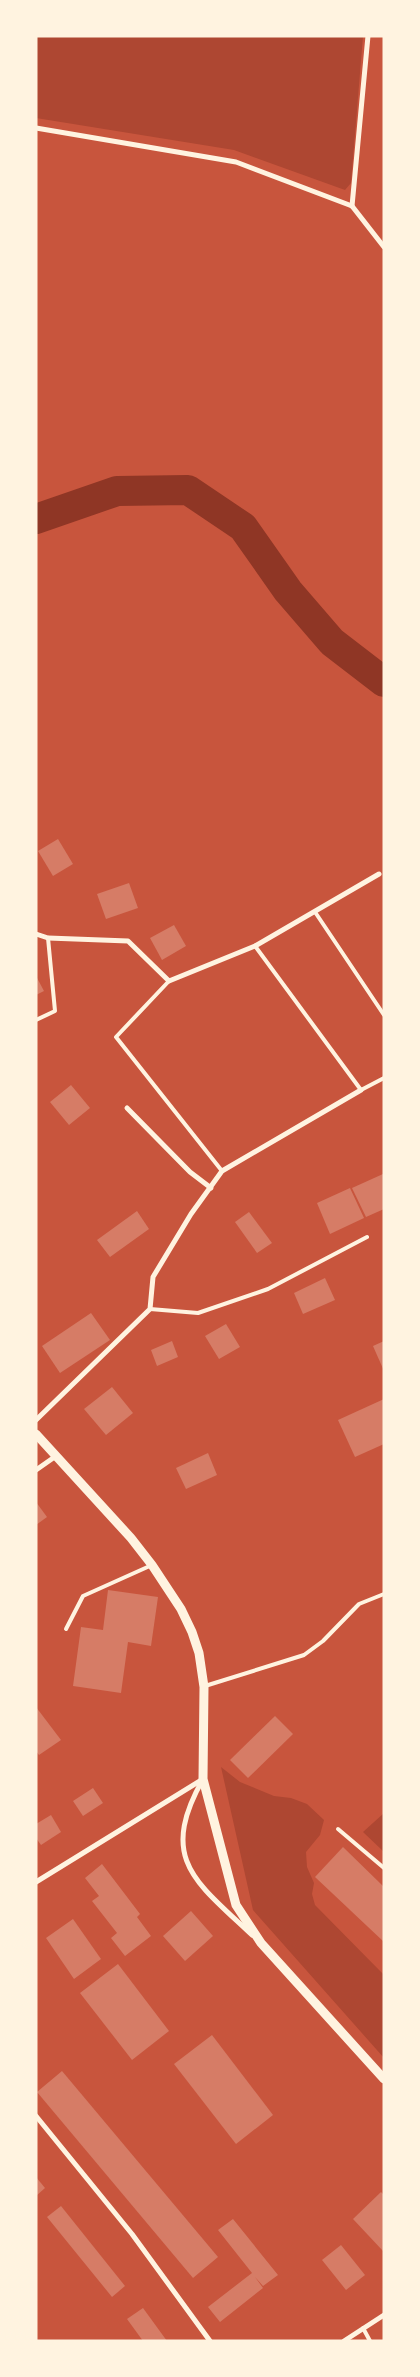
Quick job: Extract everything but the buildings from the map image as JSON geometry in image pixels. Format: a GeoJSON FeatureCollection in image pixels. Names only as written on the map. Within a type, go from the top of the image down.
{"type":"FeatureCollection","features":[{"type":"Feature","properties":{"kind":"street"},"geometry":{"type":"LineString","coordinates":[[352,206],[368,36]]}},
{"type":"Feature","properties":{"kind":"street"},"geometry":{"type":"LineString","coordinates":[[36,128],[236,162],[352,206],[384,247]]}},
{"type":"Feature","properties":{"kind":"street"},"geometry":{"type":"LineString","coordinates":[[36,934],[48,938],[128,941],[169,981],[255,946],[379,874]]}},
{"type":"Feature","properties":{"kind":"street"},"geometry":{"type":"LineString","coordinates":[[36,1420],[150,1309],[153,1277],[192,1214],[222,1171],[361,1090]]}},
{"type":"Feature","properties":{"kind":"street"},"geometry":{"type":"LineString","coordinates":[[127,1108],[190,1172],[211,1188]]}},
{"type":"Feature","properties":{"kind":"street"},"geometry":{"type":"LineString","coordinates":[[36,1434],[152,1564],[182,1609],[199,1654],[204,1687],[203,1779],[236,1905],[260,1943]]}},
{"type":"Feature","properties":{"kind":"street"},"geometry":{"type":"LineString","coordinates":[[36,1470],[56,1456]]}},
{"type":"Feature","properties":{"kind":"street"},"geometry":{"type":"LineString","coordinates":[[36,1882],[203,1779]]}},
{"type":"Feature","properties":{"kind":"street"},"geometry":{"type":"LineString","coordinates":[[203,1779],[189,1804],[183,1827],[182,1842],[185,1861],[215,1900],[260,1943],[384,2079]]}},
{"type":"Feature","properties":{"kind":"street"},"geometry":{"type":"LineString","coordinates":[[36,2116],[132,2234],[210,2341]]}},
{"type":"Feature","properties":{"kind":"street"},"geometry":{"type":"LineString","coordinates":[[344,2341],[384,2315]]}},
{"type":"Feature","properties":{"kind":"lane"},"geometry":{"type":"LineString","coordinates":[[315,912],[384,1015]]}},
{"type":"Feature","properties":{"kind":"lane"},"geometry":{"type":"LineString","coordinates":[[36,1020],[55,1010],[48,938]]}},
{"type":"Feature","properties":{"kind":"lane"},"geometry":{"type":"LineString","coordinates":[[255,946],[361,1090],[384,1078]]}},
{"type":"Feature","properties":{"kind":"lane"},"geometry":{"type":"LineString","coordinates":[[169,981],[116,1037],[222,1171]]}},
{"type":"Feature","properties":{"kind":"lane"},"geometry":{"type":"LineString","coordinates":[[150,1309],[198,1313],[268,1289],[366,1237]]}},
{"type":"Feature","properties":{"kind":"lane"},"geometry":{"type":"LineString","coordinates":[[66,1628],[83,1596],[152,1564]]}},
{"type":"Feature","properties":{"kind":"lane"},"geometry":{"type":"LineString","coordinates":[[204,1687],[304,1655],[323,1641],[359,1604],[384,1594]]}},
{"type":"Feature","properties":{"kind":"lane"},"geometry":{"type":"LineString","coordinates":[[338,1829],[384,1868]]}},
{"type":"Feature","properties":{"kind":"lane"},"geometry":{"type":"LineString","coordinates":[[363,2328],[370,2341]]}},
{"type":"Feature","properties":{"kind":"shaded area"},"geometry":{"type":"Polygon","coordinates":[[[36,36],[363,36],[351,183],[345,190],[234,150],[36,118],[36,36]]]}},
{"type":"Feature","properties":{"kind":"shaded area"},"geometry":{"type":"Polygon","coordinates":[[[221,1767],[240,1782],[274,1796],[291,1798],[307,1804],[324,1820],[320,1835],[306,1852],[307,1867],[314,1883],[312,1894],[315,1905],[384,1975],[384,2058],[253,1910],[221,1767]]]}},
{"type":"Feature","properties":{"kind":"shaded area"},"geometry":{"type":"Polygon","coordinates":[[[384,1813],[384,1852],[363,1832],[384,1813]]]}},
{"type":"Feature","properties":{"kind":"waterway"},"geometry":{"type":"LineString","coordinates":[[36,519],[117,491],[188,490],[243,527],[288,591],[332,642],[384,682]]}}]}
